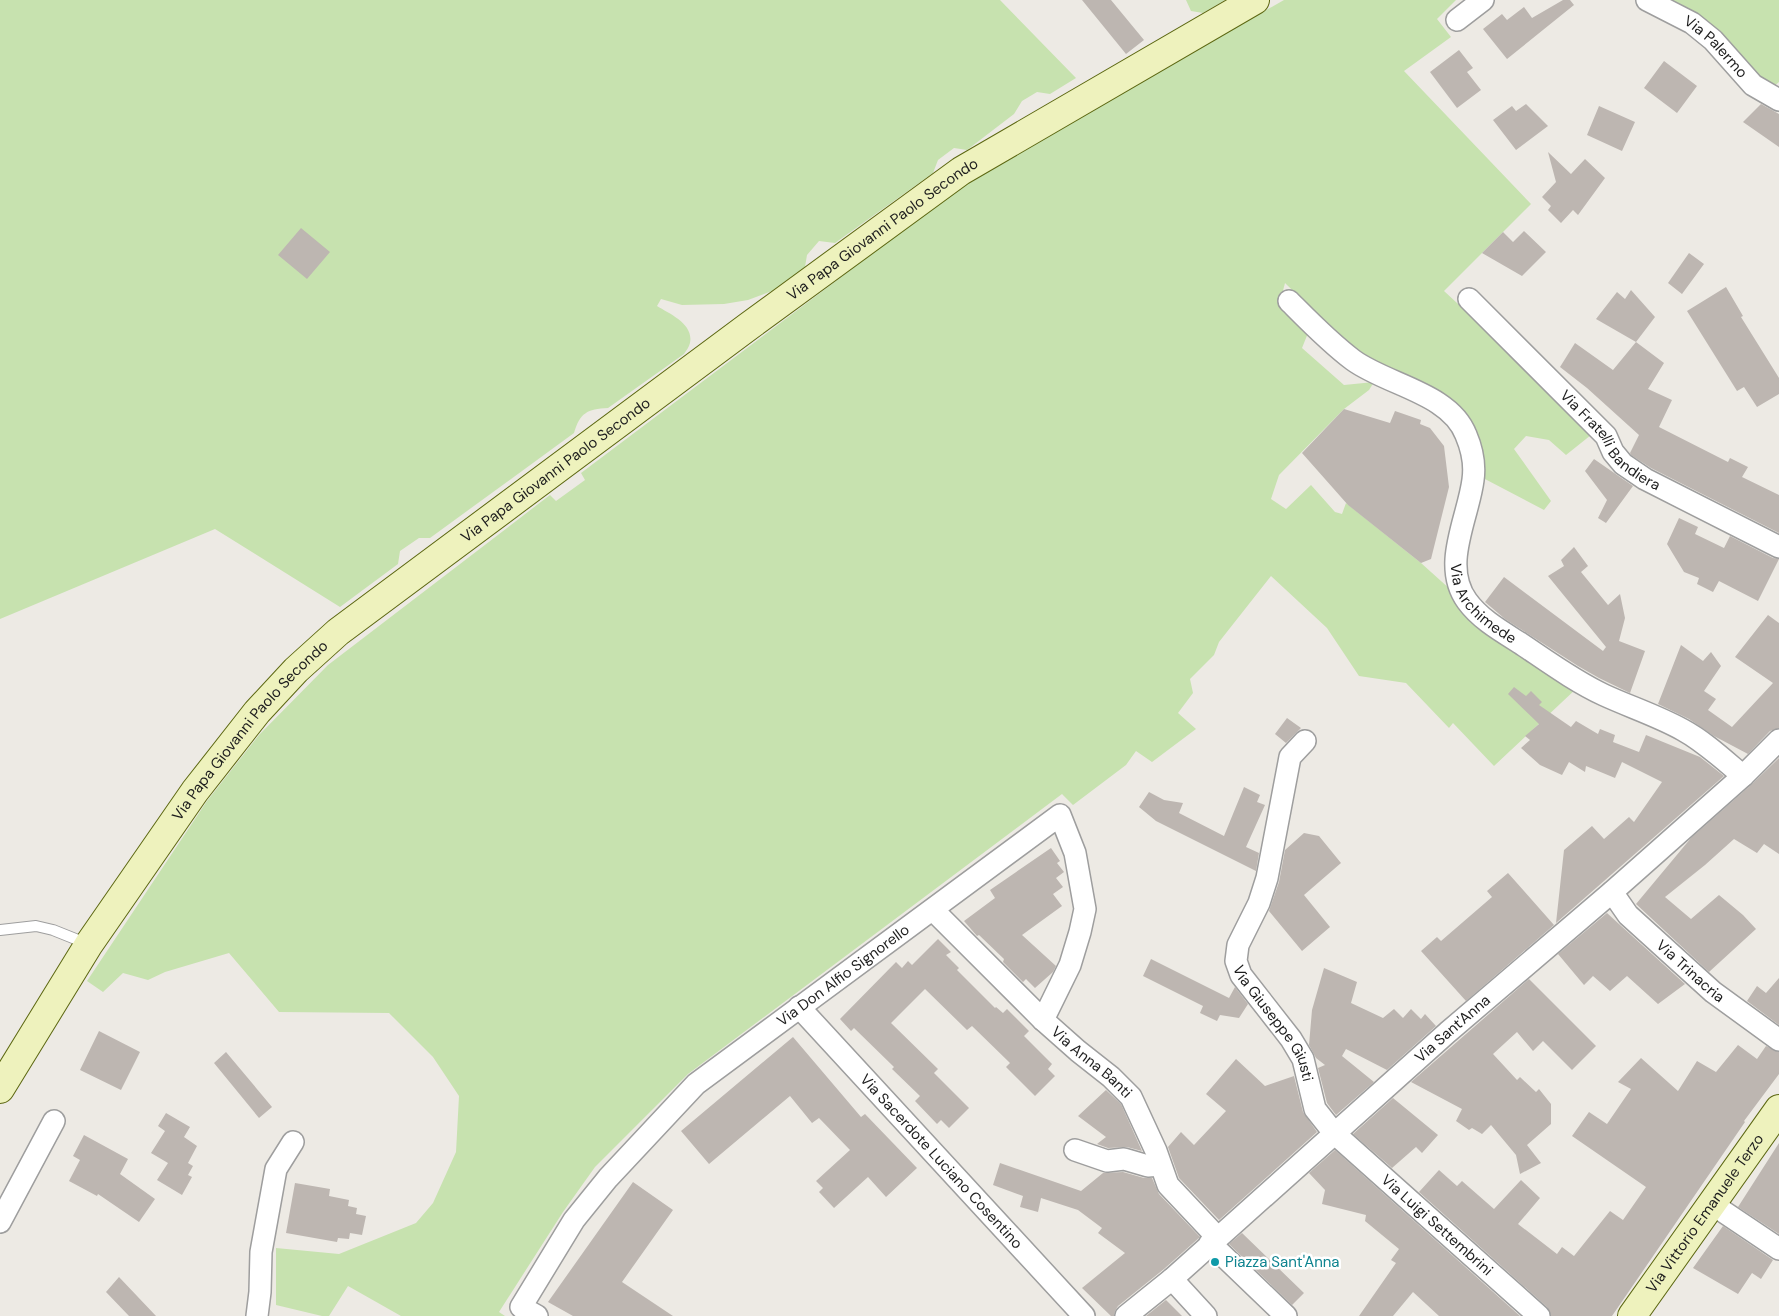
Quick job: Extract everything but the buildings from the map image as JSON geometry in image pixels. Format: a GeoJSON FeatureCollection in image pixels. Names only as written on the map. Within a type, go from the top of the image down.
{"type":"FeatureCollection","features":[{"type":"Feature","properties":{"kind":"main road","name":"Via Papa Giovanni Paolo Secondo"},"geometry":{"type":"LineString","coordinates":[[0,1089],[89,944],[195,791],[257,712],[289,677],[338,632],[757,320],[961,171],[1255,0]]}},
{"type":"Feature","properties":{"kind":"main road","name":"Via Vittorio Emanuele Terzo"},"geometry":{"type":"LineString","coordinates":[[1632,1316],[1779,1109]]}},
{"type":"Feature","properties":{"kind":"street"},"geometry":{"type":"LineString","coordinates":[[1457,20],[1483,0]]}},
{"type":"Feature","properties":{"kind":"street","name":"Via Palermo"},"geometry":{"type":"LineString","coordinates":[[1647,0],[1692,24],[1712,40],[1753,85],[1779,100]]}},
{"type":"Feature","properties":{"kind":"street","name":"Via Fratelli Bandiera"},"geometry":{"type":"LineString","coordinates":[[1469,299],[1606,436],[1623,464],[1645,479],[1779,547]]}},
{"type":"Feature","properties":{"kind":"street","name":"Via Archimede"},"geometry":{"type":"LineString","coordinates":[[1289,300],[1330,342],[1353,360],[1372,372],[1441,404],[1458,420],[1466,434],[1472,454],[1473,479],[1455,563],[1459,582],[1466,600],[1496,628],[1572,677],[1603,694],[1684,730],[1743,776]]}},
{"type":"Feature","properties":{"kind":"street","name":"Via Giuseppe Giusti"},"geometry":{"type":"LineString","coordinates":[[1305,741],[1290,757],[1267,878],[1259,903],[1238,945],[1236,961],[1241,975],[1291,1039],[1303,1059],[1315,1109],[1334,1133]]}},
{"type":"Feature","properties":{"kind":"street","name":"Via Sant'Anna"},"geometry":{"type":"LineString","coordinates":[[1126,1316],[1172,1279],[1448,1032],[1612,892],[1777,745]]}},
{"type":"Feature","properties":{"kind":"street","name":"Via Don Alfio Signorello"},"geometry":{"type":"LineString","coordinates":[[537,1316],[521,1307],[574,1220],[608,1178],[696,1084],[1060,815],[1075,853],[1085,909],[1070,965],[1043,1020]]}},
{"type":"Feature","properties":{"kind":"street","name":"Via Trinacria"},"geometry":{"type":"LineString","coordinates":[[1612,892],[1628,915],[1713,992],[1779,1040]]}},
{"type":"Feature","properties":{"kind":"street","name":"Via Anna Banti"},"geometry":{"type":"LineString","coordinates":[[933,910],[1043,1020],[1111,1077],[1131,1097],[1158,1158],[1168,1186],[1214,1240],[1286,1316]]}},
{"type":"Feature","properties":{"kind":"street","name":"Via Sacerdote Luciano Cosentino"},"geometry":{"type":"LineString","coordinates":[[799,1007],[1084,1316]]}},
{"type":"Feature","properties":{"kind":"street"},"geometry":{"type":"LineString","coordinates":[[0,1222],[54,1121]]}},
{"type":"Feature","properties":{"kind":"street","name":"Via Luigi Settembrini"},"geometry":{"type":"LineString","coordinates":[[1334,1133],[1540,1316]]}},
{"type":"Feature","properties":{"kind":"street"},"geometry":{"type":"LineString","coordinates":[[257,1316],[260,1292],[260,1252],[276,1169],[293,1142]]}},
{"type":"Feature","properties":{"kind":"street"},"geometry":{"type":"LineString","coordinates":[[1075,1150],[1107,1161],[1124,1159],[1148,1166],[1158,1158]]}},
{"type":"Feature","properties":{"kind":"street"},"geometry":{"type":"LineString","coordinates":[[1712,1204],[1779,1250]]}},
{"type":"Feature","properties":{"kind":"street"},"geometry":{"type":"LineString","coordinates":[[1172,1279],[1206,1316]]}},
{"type":"Feature","properties":{"kind":"lane"},"geometry":{"type":"LineString","coordinates":[[0,930],[36,926],[53,930],[89,944]]}},
{"type":"Feature","properties":{"kind":"green space"},"geometry":{"type":"Polygon","coordinates":[[[0,0],[1000,0],[1076,78],[1050,94],[1037,92],[1022,101],[1014,114],[967,150],[954,148],[938,160],[933,173],[835,243],[819,241],[807,255],[805,267],[772,291],[748,300],[724,304],[682,305],[661,299],[657,306],[680,320],[688,330],[690,343],[684,354],[608,408],[585,413],[574,433],[430,538],[419,538],[400,551],[398,564],[340,607],[215,529],[0,619],[0,0]]]}},
{"type":"Feature","properties":{"kind":"green space"},"geometry":{"type":"Polygon","coordinates":[[[1186,0],[1225,0],[1203,13],[1191,11],[1186,0]]]}},
{"type":"Feature","properties":{"kind":"green space"},"geometry":{"type":"Polygon","coordinates":[[[1284,0],[1456,0],[1437,19],[1451,37],[1404,71],[1531,204],[1444,291],[1596,431],[1566,455],[1549,440],[1526,436],[1514,449],[1551,501],[1544,510],[1483,478],[1482,454],[1477,432],[1459,407],[1439,391],[1353,350],[1285,283],[1279,306],[1308,333],[1302,348],[1344,385],[1374,382],[1369,390],[1344,409],[1279,475],[1271,499],[1286,509],[1311,485],[1335,512],[1342,514],[1346,503],[1421,563],[1451,590],[1467,618],[1516,652],[1577,688],[1494,766],[1453,723],[1449,728],[1406,683],[1359,676],[1327,628],[1271,576],[1219,642],[1214,655],[1190,679],[1193,693],[1178,713],[1196,729],[1152,762],[1136,751],[1126,765],[1073,805],[1062,794],[688,1074],[595,1167],[563,1212],[499,1312],[505,1316],[401,1316],[348,1286],[329,1316],[276,1305],[276,1248],[339,1254],[416,1223],[433,1203],[456,1152],[459,1096],[433,1057],[389,1013],[279,1012],[229,953],[165,972],[148,980],[123,973],[103,992],[87,981],[207,801],[259,735],[328,665],[550,495],[556,501],[585,480],[581,473],[950,195],[1030,145],[1284,0]]]}},
{"type":"Feature","properties":{"kind":"green space"},"geometry":{"type":"Polygon","coordinates":[[[1670,0],[1779,0],[1779,82],[1772,88],[1670,0]]]}},
{"type":"Feature","properties":{"kind":"place","name":"Piazza Sant'Anna"},"geometry":{"type":"Point","coordinates":[1215,1262]}}]}
